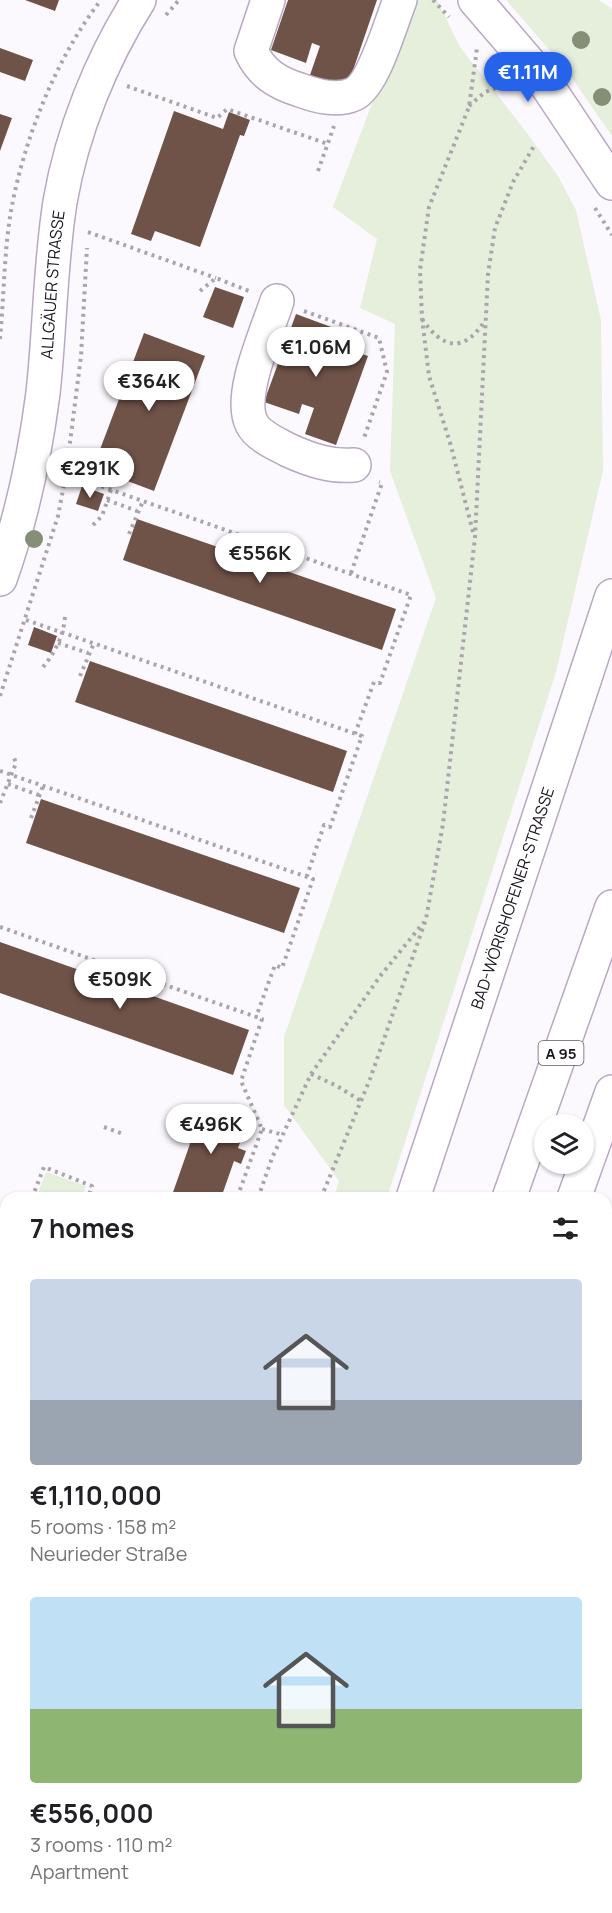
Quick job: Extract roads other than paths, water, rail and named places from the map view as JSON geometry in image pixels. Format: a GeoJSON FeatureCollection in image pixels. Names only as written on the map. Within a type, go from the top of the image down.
{"type":"FeatureCollection","features":[{"type":"Feature","properties":{"kind":"main road","name":"ALLGÄUER STRASSE"},"geometry":{"type":"LineString","coordinates":[[0,579],[21,509],[42,395],[60,201],[89,102],[114,39],[139,0]]}},
{"type":"Feature","properties":{"kind":"main road"},"geometry":{"type":"LineString","coordinates":[[268,0],[251,51],[258,66],[275,80],[299,90],[317,96],[342,99],[356,94],[368,80],[400,0]]}},
{"type":"Feature","properties":{"kind":"main road"},"geometry":{"type":"LineString","coordinates":[[475,0],[542,78],[612,183]]}},
{"type":"Feature","properties":{"kind":"main road"},"geometry":{"type":"LineString","coordinates":[[277,301],[250,386],[246,408],[252,426],[274,443],[301,456],[335,466],[354,465]]}},
{"type":"Feature","properties":{"kind":"main road","name":"BAD-WÖRISHOFENER-STRASSE"},"geometry":{"type":"LineString","coordinates":[[415,1192],[612,596]]}},
{"type":"Feature","properties":{"kind":"main road","name":"A 95"},"geometry":{"type":"LineString","coordinates":[[511,1192],[612,907]]}},
{"type":"Feature","properties":{"kind":"main road"},"geometry":{"type":"LineString","coordinates":[[576,1192],[612,1092]]}}]}
